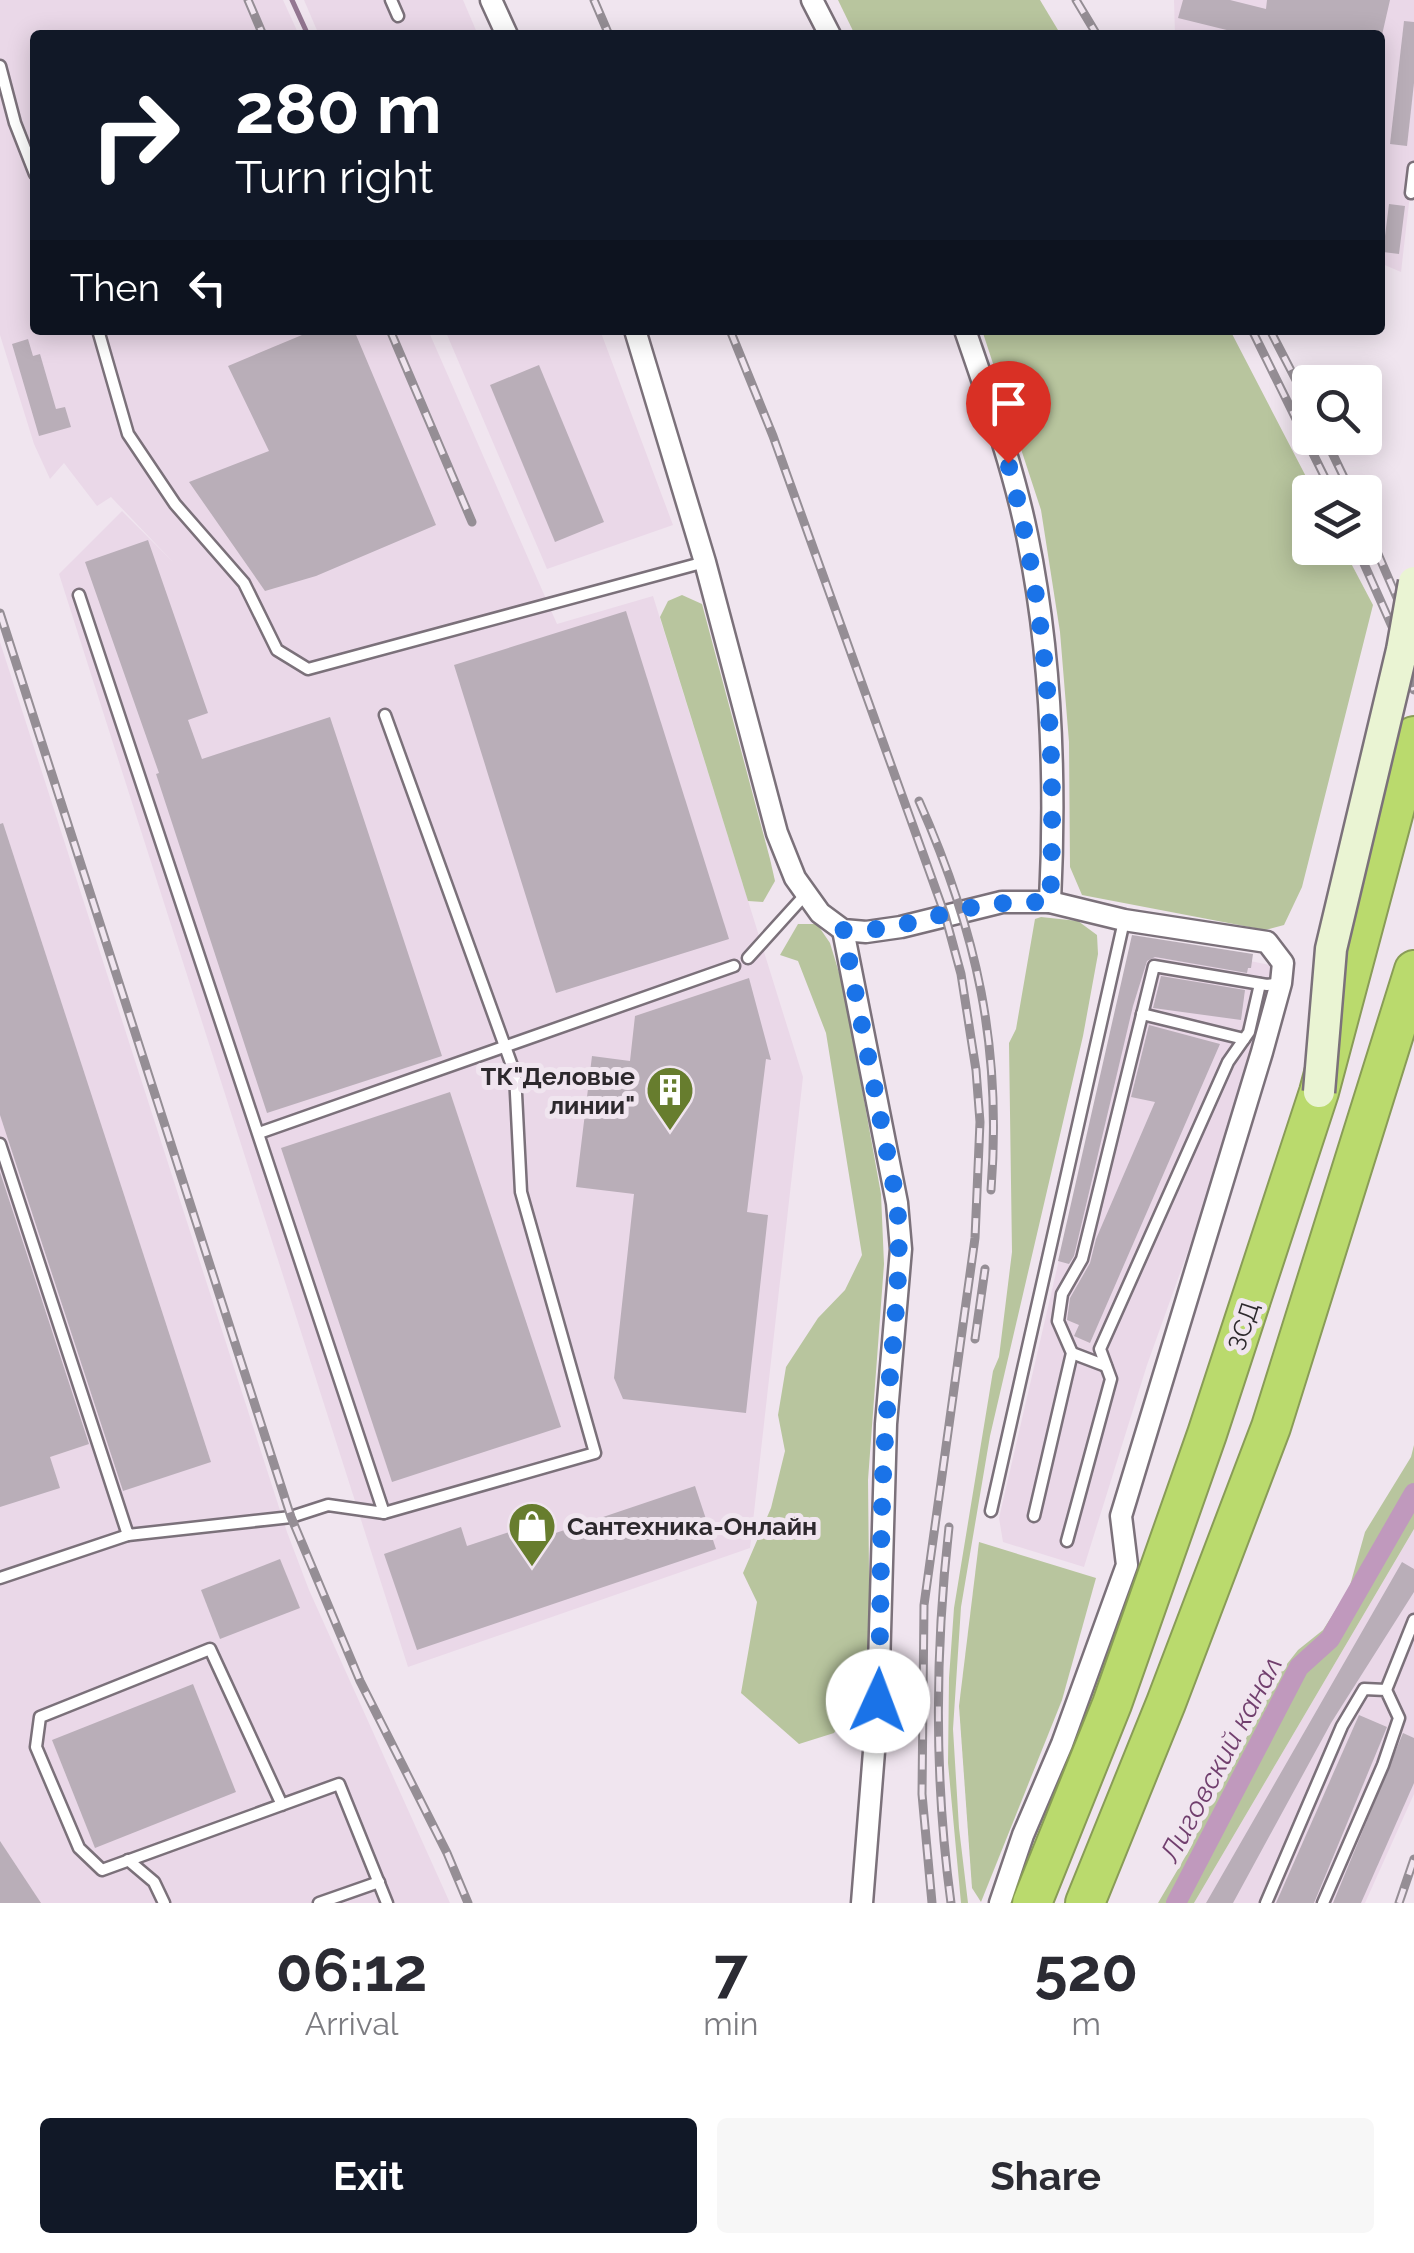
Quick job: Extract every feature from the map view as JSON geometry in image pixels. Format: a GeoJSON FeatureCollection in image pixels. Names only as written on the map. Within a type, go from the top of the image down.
{"type":"FeatureCollection","features":[{"type":"Feature","properties":{"kind":"highway","name":"ЗСД"},"geometry":{"type":"LineString","coordinates":[[1032,1903],[1131,1650],[1208,1434],[1319,1092],[1414,736]]}},
{"type":"Feature","properties":{"kind":"highway"},"geometry":{"type":"LineString","coordinates":[[1085,1903],[1271,1427],[1414,970]]}},
{"type":"Feature","properties":{"kind":"main road"},"geometry":{"type":"LineString","coordinates":[[1319,1092],[1332,949],[1402,650],[1414,582]]}},
{"type":"Feature","properties":{"kind":"street"},"geometry":{"type":"LineString","coordinates":[[491,0],[505,30]]}},
{"type":"Feature","properties":{"kind":"street"},"geometry":{"type":"LineString","coordinates":[[812,0],[827,30]]}},
{"type":"Feature","properties":{"kind":"street"},"geometry":{"type":"LineString","coordinates":[[637,335],[705,562],[777,834],[795,878],[820,914],[843,930],[866,932],[1002,902],[1050,902],[1124,920],[1267,942],[1283,963],[1270,984],[1120,1516],[1127,1565],[1076,1710],[1023,1836],[1000,1903]]}},
{"type":"Feature","properties":{"kind":"street"},"geometry":{"type":"LineString","coordinates":[[967,335],[998,427],[1027,535],[1049,690],[1054,817],[1050,902]]}},
{"type":"Feature","properties":{"kind":"street"},"geometry":{"type":"LineString","coordinates":[[843,930],[897,1202],[900,1248],[886,1424],[878,1701],[862,1903]]}},
{"type":"Feature","properties":{"kind":"lane"},"geometry":{"type":"LineString","coordinates":[[391,0],[398,16]]}},
{"type":"Feature","properties":{"kind":"lane"},"geometry":{"type":"LineString","coordinates":[[0,66],[30,161]]}},
{"type":"Feature","properties":{"kind":"lane"},"geometry":{"type":"LineString","coordinates":[[1411,193],[1414,168]]}},
{"type":"Feature","properties":{"kind":"lane"},"geometry":{"type":"LineString","coordinates":[[99,335],[128,434],[175,504],[244,583],[276,650],[308,669],[705,562]]}},
{"type":"Feature","properties":{"kind":"lane"},"geometry":{"type":"LineString","coordinates":[[79,595],[384,1513]]}},
{"type":"Feature","properties":{"kind":"lane"},"geometry":{"type":"LineString","coordinates":[[0,1578],[128,1535],[291,1518],[328,1504],[384,1513],[595,1453],[521,1192],[515,1074],[386,715]]}},
{"type":"Feature","properties":{"kind":"lane"},"geometry":{"type":"LineString","coordinates":[[748,958],[806,894]]}},
{"type":"Feature","properties":{"kind":"lane"},"geometry":{"type":"LineString","coordinates":[[991,1511],[1124,920]]}},
{"type":"Feature","properties":{"kind":"lane"},"geometry":{"type":"LineString","coordinates":[[259,1133],[734,966]]}},
{"type":"Feature","properties":{"kind":"lane"},"geometry":{"type":"LineString","coordinates":[[1034,1516],[1072,1352],[1058,1321],[1062,1294],[1082,1260],[1154,966],[1270,984],[1248,1032],[1228,1062],[1100,1349],[1111,1379],[1066,1540]]}},
{"type":"Feature","properties":{"kind":"lane"},"geometry":{"type":"LineString","coordinates":[[1142,1014],[1244,1038]]}},
{"type":"Feature","properties":{"kind":"lane"},"geometry":{"type":"LineString","coordinates":[[0,1144],[128,1535]]}},
{"type":"Feature","properties":{"kind":"lane"},"geometry":{"type":"LineString","coordinates":[[1072,1352],[1106,1366]]}},
{"type":"Feature","properties":{"kind":"lane"},"geometry":{"type":"LineString","coordinates":[[1324,1903],[1384,1765],[1400,1718],[1386,1690],[1414,1620]]}},
{"type":"Feature","properties":{"kind":"lane"},"geometry":{"type":"LineString","coordinates":[[282,1805],[210,1649],[40,1717],[36,1747],[79,1848],[102,1870],[128,1860],[282,1805],[339,1784],[387,1903]]}},
{"type":"Feature","properties":{"kind":"lane"},"geometry":{"type":"LineString","coordinates":[[1266,1903],[1342,1726],[1364,1689],[1386,1690]]}},
{"type":"Feature","properties":{"kind":"lane"},"geometry":{"type":"LineString","coordinates":[[128,1860],[154,1882],[164,1903]]}},
{"type":"Feature","properties":{"kind":"lane"},"geometry":{"type":"LineString","coordinates":[[319,1903],[379,1882]]}},
{"type":"Feature","properties":{"kind":"shaded area"},"geometry":{"type":"Polygon","coordinates":[[[0,0],[283,0],[297,30],[30,30],[30,335],[430,335],[557,624],[653,596],[803,1077],[750,1548],[408,1667],[59,574],[122,511],[174,563],[111,497],[97,506],[64,463],[50,479],[34,444],[0,335],[0,0]]]}},
{"type":"Feature","properties":{"kind":"shaded area"},"geometry":{"type":"Polygon","coordinates":[[[304,0],[463,0],[476,30],[317,30],[304,0]]]}},
{"type":"Feature","properties":{"kind":"shaded area"},"geometry":{"type":"Polygon","coordinates":[[[1174,0],[1414,0],[1414,160],[1401,272],[1385,265],[1385,30],[1175,30],[1174,0]]]}},
{"type":"Feature","properties":{"kind":"shaded area"},"geometry":{"type":"Polygon","coordinates":[[[447,335],[602,335],[673,525],[547,569],[447,335]]]}},
{"type":"Feature","properties":{"kind":"shaded area"},"geometry":{"type":"Polygon","coordinates":[[[0,642],[287,1532],[309,1590],[450,1903],[0,1903],[0,642]]]}},
{"type":"Feature","properties":{"kind":"shaded area"},"geometry":{"type":"Polygon","coordinates":[[[1134,937],[1279,967],[1221,1159],[1147,1365],[1084,1567],[1003,1542],[999,1518],[1134,937]]]}},
{"type":"Feature","properties":{"kind":"shaded area"},"geometry":{"type":"Polygon","coordinates":[[[1414,1529],[1414,1794],[1365,1903],[1194,1903],[1414,1529]]]}},
{"type":"Feature","properties":{"kind":"green space"},"geometry":{"type":"Polygon","coordinates":[[[838,0],[1040,0],[1058,30],[853,30],[838,0]]]}},
{"type":"Feature","properties":{"kind":"green space"},"geometry":{"type":"Polygon","coordinates":[[[984,335],[1233,335],[1305,475],[1292,475],[1292,565],[1352,565],[1373,605],[1302,887],[1284,925],[1265,930],[1082,895],[1070,867],[1069,742],[1060,632],[1041,510],[984,335]]]}},
{"type":"Feature","properties":{"kind":"green space"},"geometry":{"type":"Polygon","coordinates":[[[682,595],[702,604],[770,859],[775,881],[763,902],[748,901],[660,617],[668,601],[682,595]]]}},
{"type":"Feature","properties":{"kind":"green space"},"geometry":{"type":"Polygon","coordinates":[[[1035,919],[1078,921],[1097,935],[1098,954],[1083,1036],[990,1436],[961,1607],[953,1729],[968,1903],[961,1903],[948,1763],[954,1608],[993,1371],[999,1357],[1012,1252],[1009,1043],[1016,1029],[1035,919]]]}},
{"type":"Feature","properties":{"kind":"green space"},"geometry":{"type":"Polygon","coordinates":[[[798,924],[817,924],[830,943],[844,989],[881,1194],[884,1264],[868,1480],[870,1664],[852,1706],[834,1733],[799,1744],[741,1693],[757,1602],[743,1573],[771,1508],[785,1451],[778,1415],[786,1367],[818,1318],[845,1290],[862,1255],[826,1033],[798,961],[780,955],[798,924]]]}},
{"type":"Feature","properties":{"kind":"green space"},"geometry":{"type":"Polygon","coordinates":[[[1414,1445],[1414,1529],[1194,1903],[1158,1903],[1191,1847],[1204,1813],[1235,1762],[1272,1683],[1298,1650],[1323,1630],[1349,1589],[1365,1532],[1411,1457],[1414,1445]]]}},
{"type":"Feature","properties":{"kind":"green space"},"geometry":{"type":"Polygon","coordinates":[[[979,1542],[1096,1578],[1062,1700],[981,1902],[972,1888],[959,1706],[979,1542]]]}},
{"type":"Feature","properties":{"kind":"building"},"geometry":{"type":"Polygon","coordinates":[[[1183,0],[1230,0],[1266,9],[1267,0],[1390,0],[1383,30],[1227,30],[1178,18],[1183,0]]]}},
{"type":"Feature","properties":{"kind":"building"},"geometry":{"type":"Polygon","coordinates":[[[1404,21],[1414,22],[1414,83],[1407,146],[1390,144],[1404,21]]]}},
{"type":"Feature","properties":{"kind":"building"},"geometry":{"type":"Polygon","coordinates":[[[1389,204],[1405,206],[1399,254],[1385,252],[1389,204]]]}},
{"type":"Feature","properties":{"kind":"building"},"geometry":{"type":"Polygon","coordinates":[[[302,335],[356,335],[436,525],[316,576],[265,591],[189,482],[269,451],[228,366],[302,335]]]}},
{"type":"Feature","properties":{"kind":"building"},"geometry":{"type":"Polygon","coordinates":[[[28,339],[33,356],[40,354],[56,409],[65,407],[71,427],[39,436],[12,344],[28,339]]]}},
{"type":"Feature","properties":{"kind":"building"},"geometry":{"type":"Polygon","coordinates":[[[539,365],[604,522],[555,542],[490,385],[539,365]]]}},
{"type":"Feature","properties":{"kind":"building"},"geometry":{"type":"Polygon","coordinates":[[[148,540],[208,713],[188,720],[202,759],[330,717],[442,1056],[267,1113],[156,774],[159,773],[85,562],[148,540]]]}},
{"type":"Feature","properties":{"kind":"building"},"geometry":{"type":"Polygon","coordinates":[[[626,611],[729,939],[556,993],[454,665],[626,611]]]}},
{"type":"Feature","properties":{"kind":"building"},"geometry":{"type":"Polygon","coordinates":[[[3,823],[211,1462],[123,1491],[0,1115],[3,823]]]}},
{"type":"Feature","properties":{"kind":"building"},"geometry":{"type":"Polygon","coordinates":[[[1132,935],[1253,954],[1251,968],[1247,973],[1155,957],[1147,961],[1069,1264],[1058,1261],[1132,935]]]}},
{"type":"Feature","properties":{"kind":"building"},"geometry":{"type":"Polygon","coordinates":[[[1161,976],[1245,990],[1241,1020],[1153,1008],[1161,976]]]}},
{"type":"Feature","properties":{"kind":"building"},"geometry":{"type":"Polygon","coordinates":[[[749,978],[771,1060],[766,1059],[747,1212],[768,1215],[746,1413],[623,1399],[614,1378],[634,1194],[576,1187],[592,1056],[630,1061],[635,1016],[749,978]]]}},
{"type":"Feature","properties":{"kind":"building"},"geometry":{"type":"Polygon","coordinates":[[[1149,1025],[1220,1044],[1090,1343],[1074,1336],[1079,1325],[1067,1320],[1070,1298],[1090,1263],[1096,1239],[1155,1102],[1131,1097],[1149,1025]]]}},
{"type":"Feature","properties":{"kind":"building"},"geometry":{"type":"Polygon","coordinates":[[[450,1092],[561,1427],[392,1482],[281,1148],[450,1092]]]}},
{"type":"Feature","properties":{"kind":"building"},"geometry":{"type":"Polygon","coordinates":[[[0,1172],[89,1444],[50,1457],[60,1488],[0,1507],[0,1172]]]}},
{"type":"Feature","properties":{"kind":"building"},"geometry":{"type":"Polygon","coordinates":[[[695,1486],[716,1549],[417,1650],[384,1554],[461,1527],[467,1546],[515,1530],[520,1545],[695,1486]]]}},
{"type":"Feature","properties":{"kind":"building"},"geometry":{"type":"Polygon","coordinates":[[[280,1559],[300,1608],[220,1639],[201,1590],[280,1559]]]}},
{"type":"Feature","properties":{"kind":"building"},"geometry":{"type":"Polygon","coordinates":[[[1402,1562],[1414,1569],[1414,1592],[1331,1723],[1233,1903],[1206,1903],[1402,1562]]]}},
{"type":"Feature","properties":{"kind":"building"},"geometry":{"type":"Polygon","coordinates":[[[193,1684],[236,1792],[95,1848],[52,1740],[193,1684]]]}},
{"type":"Feature","properties":{"kind":"building"},"geometry":{"type":"Polygon","coordinates":[[[1359,1715],[1387,1727],[1314,1903],[1276,1903],[1359,1715]]]}},
{"type":"Feature","properties":{"kind":"building"},"geometry":{"type":"Polygon","coordinates":[[[1403,1733],[1414,1738],[1414,1783],[1361,1903],[1333,1903],[1403,1733]]]}},
{"type":"Feature","properties":{"kind":"building"},"geometry":{"type":"Polygon","coordinates":[[[0,1841],[41,1903],[0,1903],[0,1841]]]}},
{"type":"Feature","properties":{"kind":"waterway"},"geometry":{"type":"LineString","coordinates":[[292,0],[306,30]]}},
{"type":"Feature","properties":{"kind":"waterway","name":"Лиговский канал"},"geometry":{"type":"LineString","coordinates":[[1176,1903],[1299,1667],[1330,1639],[1414,1493]]}},
{"type":"Feature","properties":{"kind":"railway"},"geometry":{"type":"LineString","coordinates":[[248,0],[261,30]]}},
{"type":"Feature","properties":{"kind":"railway"},"geometry":{"type":"LineString","coordinates":[[594,0],[607,30]]}},
{"type":"Feature","properties":{"kind":"railway"},"geometry":{"type":"LineString","coordinates":[[1076,0],[1094,30]]}},
{"type":"Feature","properties":{"kind":"railway"},"geometry":{"type":"LineString","coordinates":[[392,335],[472,522]]}},
{"type":"Feature","properties":{"kind":"railway"},"geometry":{"type":"LineString","coordinates":[[732,335],[773,436],[945,915],[961,974],[976,1070],[980,1122],[975,1238],[924,1605],[922,1794],[932,1903]]}},
{"type":"Feature","properties":{"kind":"railway"},"geometry":{"type":"LineString","coordinates":[[1254,335],[1324,475]]}},
{"type":"Feature","properties":{"kind":"railway"},"geometry":{"type":"LineString","coordinates":[[1273,335],[1292,372]]}},
{"type":"Feature","properties":{"kind":"railway"},"geometry":{"type":"LineString","coordinates":[[1333,455],[1343,475]]}},
{"type":"Feature","properties":{"kind":"railway"},"geometry":{"type":"LineString","coordinates":[[1382,563],[1414,637]]}},
{"type":"Feature","properties":{"kind":"railway"},"geometry":{"type":"LineString","coordinates":[[1365,565],[1394,631],[1414,690]]}},
{"type":"Feature","properties":{"kind":"railway"},"geometry":{"type":"LineString","coordinates":[[0,613],[291,1517],[360,1681],[468,1903]]}},
{"type":"Feature","properties":{"kind":"railway"},"geometry":{"type":"LineString","coordinates":[[919,801],[956,897],[981,991],[993,1087],[991,1190]]}},
{"type":"Feature","properties":{"kind":"railway"},"geometry":{"type":"LineString","coordinates":[[975,1339],[985,1269]]}},
{"type":"Feature","properties":{"kind":"railway"},"geometry":{"type":"LineString","coordinates":[[949,1527],[938,1715],[951,1903]]}},
{"type":"Feature","properties":{"kind":"railway"},"geometry":{"type":"LineString","coordinates":[[1399,1903],[1414,1859]]}},
{"type":"Feature","properties":{"kind":"place","name":"ТК\"Деловые линии\""},"geometry":{"type":"Point","coordinates":[670,1132]}},
{"type":"Feature","properties":{"kind":"place","name":"Сантехника-Онлайн"},"geometry":{"type":"Point","coordinates":[532,1568]}},
{"type":"Feature","properties":{"kind":"route"},"geometry":{"type":"LineString","coordinates":[[878,1701],[883,1484],[900,1248],[897,1202],[843,930],[866,932],[902,927],[1002,902],[1050,902],[1054,817],[1049,690],[1027,535],[1008,463]]}}]}
